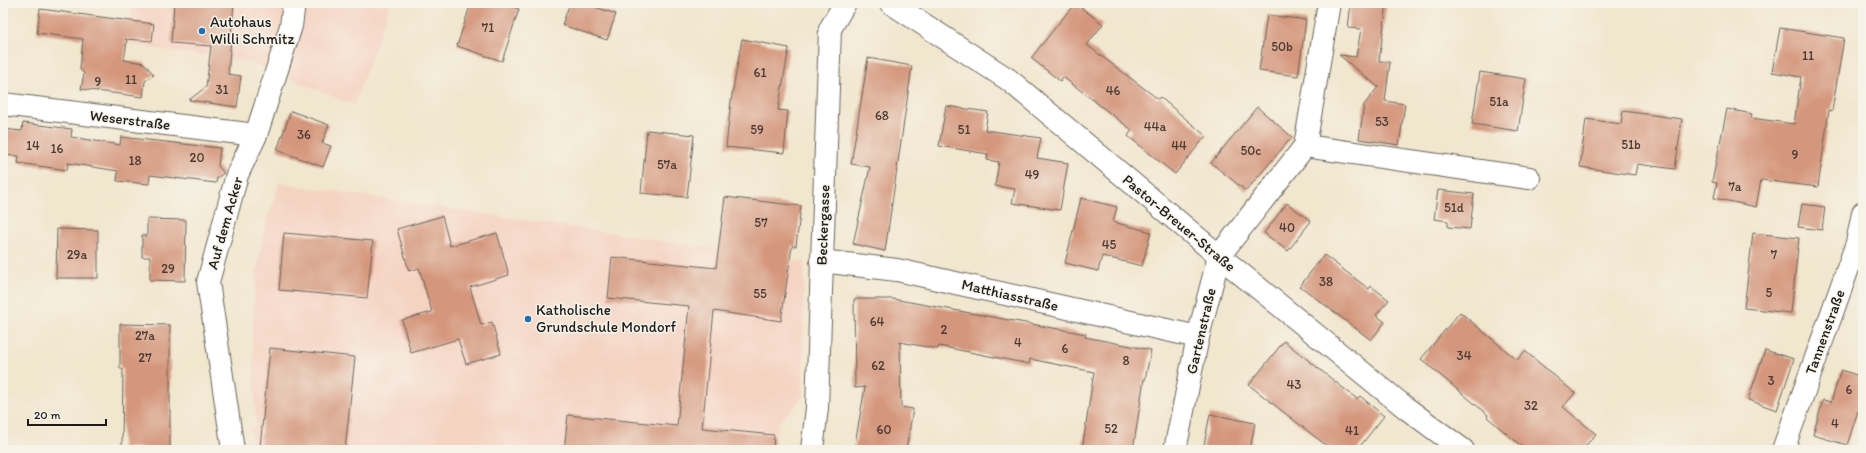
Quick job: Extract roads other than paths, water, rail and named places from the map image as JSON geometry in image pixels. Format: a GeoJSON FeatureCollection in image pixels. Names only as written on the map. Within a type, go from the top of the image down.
{"type":"FeatureCollection","features":[{"type":"Feature","properties":{"kind":"street","name":"Auf dem Acker"},"geometry":{"type":"LineString","coordinates":[[233,450],[208,282],[237,175],[256,136],[292,26],[294,3]]}},
{"type":"Feature","properties":{"kind":"street","name":"Beckergasse"},"geometry":{"type":"LineString","coordinates":[[812,450],[817,408],[830,29],[845,3]]}},
{"type":"Feature","properties":{"kind":"street","name":"Pastor-Breuer-Straße"},"geometry":{"type":"LineString","coordinates":[[891,3],[1009,80],[1219,256],[1406,408],[1463,450]]}},
{"type":"Feature","properties":{"kind":"street","name":"Gartenstraße"},"geometry":{"type":"LineString","coordinates":[[1175,450],[1198,337],[1219,256],[1305,146],[1328,3]]}},
{"type":"Feature","properties":{"kind":"street","name":"Weserstraße"},"geometry":{"type":"LineString","coordinates":[[3,104],[256,136]]}},
{"type":"Feature","properties":{"kind":"street"},"geometry":{"type":"LineString","coordinates":[[1305,146],[1529,178]]}},
{"type":"Feature","properties":{"kind":"street","name":"Tannenstraße"},"geometry":{"type":"LineString","coordinates":[[1783,450],[1860,244],[1863,213]]}},
{"type":"Feature","properties":{"kind":"street","name":"Matthiasstraße"},"geometry":{"type":"LineString","coordinates":[[821,261],[897,270],[1198,337]]}},
{"type":"Feature","properties":{"kind":"place","name":"Autohaus Willi Schmitz"},"geometry":{"type":"Point","coordinates":[202,31]}},
{"type":"Feature","properties":{"kind":"place","name":"Katholische Grundschule Mondorf"},"geometry":{"type":"Point","coordinates":[528,319]}}]}
